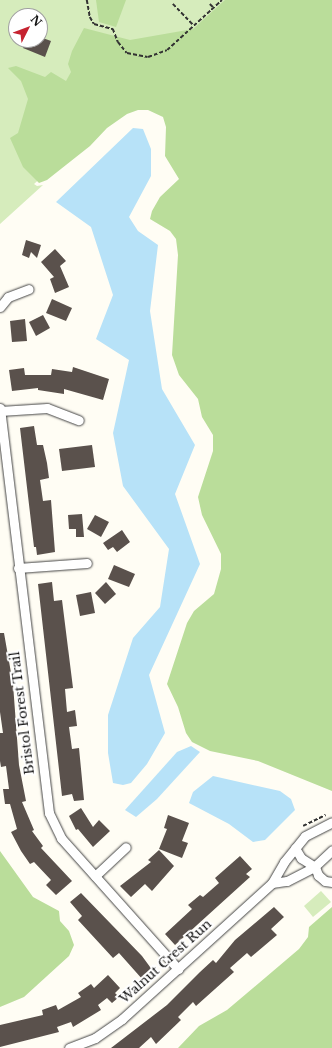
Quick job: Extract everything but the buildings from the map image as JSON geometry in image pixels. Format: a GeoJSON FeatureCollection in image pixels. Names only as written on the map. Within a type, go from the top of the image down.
{"type":"FeatureCollection","features":[{"type":"Feature","properties":{"kind":"street"},"geometry":{"type":"LineString","coordinates":[[0,307],[8,297],[29,290]]}},
{"type":"Feature","properties":{"kind":"street"},"geometry":{"type":"LineString","coordinates":[[0,409],[48,408],[79,420]]}},
{"type":"Feature","properties":{"kind":"street","name":"Bristol Forest Trail"},"geometry":{"type":"LineString","coordinates":[[0,409],[18,568],[49,813],[61,838],[178,969]]}},
{"type":"Feature","properties":{"kind":"street"},"geometry":{"type":"LineString","coordinates":[[18,568],[88,562]]}},
{"type":"Feature","properties":{"kind":"street","name":"Walnut Crest Run"},"geometry":{"type":"LineString","coordinates":[[69,1048],[95,1038],[122,1019],[272,883],[295,848],[305,836],[332,822]]}},
{"type":"Feature","properties":{"kind":"street"},"geometry":{"type":"LineString","coordinates":[[95,876],[126,847]]}},
{"type":"Feature","properties":{"kind":"street"},"geometry":{"type":"LineString","coordinates":[[295,848],[301,858],[315,866],[318,875],[325,881],[332,882]]}},
{"type":"Feature","properties":{"kind":"street","name":"Walnut Crest Run"},"geometry":{"type":"LineString","coordinates":[[272,883],[287,881],[315,866],[332,850]]}},
{"type":"Feature","properties":{"kind":"path"},"geometry":{"type":"LineString","coordinates":[[88,0],[90,17],[94,24],[113,29],[118,42],[127,53],[148,57],[167,50],[222,0]]}},
{"type":"Feature","properties":{"kind":"path"},"geometry":{"type":"LineString","coordinates":[[174,4],[194,26]]}},
{"type":"Feature","properties":{"kind":"path"},"geometry":{"type":"LineString","coordinates":[[210,4],[214,8]]}},
{"type":"Feature","properties":{"kind":"green space"},"geometry":{"type":"Polygon","coordinates":[[[0,0],[236,0],[34,184],[37,186],[43,185],[0,224],[0,0]]]}},
{"type":"Feature","properties":{"kind":"green space"},"geometry":{"type":"Polygon","coordinates":[[[96,0],[126,0],[116,27],[99,22],[96,0]]]}},
{"type":"Feature","properties":{"kind":"green space"},"geometry":{"type":"Polygon","coordinates":[[[225,0],[332,0],[332,791],[258,761],[210,751],[192,742],[186,733],[178,707],[167,684],[187,623],[194,611],[214,594],[221,569],[221,554],[202,515],[198,497],[213,451],[213,435],[202,417],[198,399],[179,375],[172,355],[178,255],[176,239],[170,231],[150,219],[152,211],[160,197],[179,179],[165,156],[166,127],[163,117],[148,110],[138,110],[127,114],[107,128],[90,146],[47,180],[39,183],[23,167],[10,138],[18,133],[28,99],[21,81],[8,68],[16,66],[45,77],[51,72],[66,81],[71,72],[68,64],[72,51],[84,28],[130,40],[193,29],[225,0]]]}},
{"type":"Feature","properties":{"kind":"green space"},"geometry":{"type":"Polygon","coordinates":[[[0,851],[33,897],[59,911],[60,921],[69,931],[74,945],[69,956],[24,997],[0,1007],[0,851]]]}},
{"type":"Feature","properties":{"kind":"green space"},"geometry":{"type":"Polygon","coordinates":[[[321,891],[331,902],[313,917],[304,906],[321,891]]]}},
{"type":"Feature","properties":{"kind":"green space"},"geometry":{"type":"Polygon","coordinates":[[[332,907],[332,1048],[178,1048],[199,1026],[227,1010],[299,949],[308,937],[309,927],[332,907]]]}},
{"type":"Feature","properties":{"kind":"water"},"geometry":{"type":"Polygon","coordinates":[[[133,128],[143,129],[151,149],[151,176],[129,217],[138,231],[158,245],[150,311],[162,389],[195,445],[175,494],[200,564],[149,675],[165,733],[147,764],[131,783],[123,785],[113,783],[108,753],[108,715],[133,638],[160,607],[169,549],[123,486],[113,433],[129,360],[96,339],[113,295],[91,227],[56,202],[133,128]]]}},
{"type":"Feature","properties":{"kind":"water"},"geometry":{"type":"Polygon","coordinates":[[[191,746],[200,752],[157,799],[136,817],[125,810],[177,752],[191,746]]]}},
{"type":"Feature","properties":{"kind":"water"},"geometry":{"type":"Polygon","coordinates":[[[213,776],[280,791],[291,799],[295,810],[265,840],[253,842],[229,824],[189,803],[193,792],[213,776]]]}}]}
